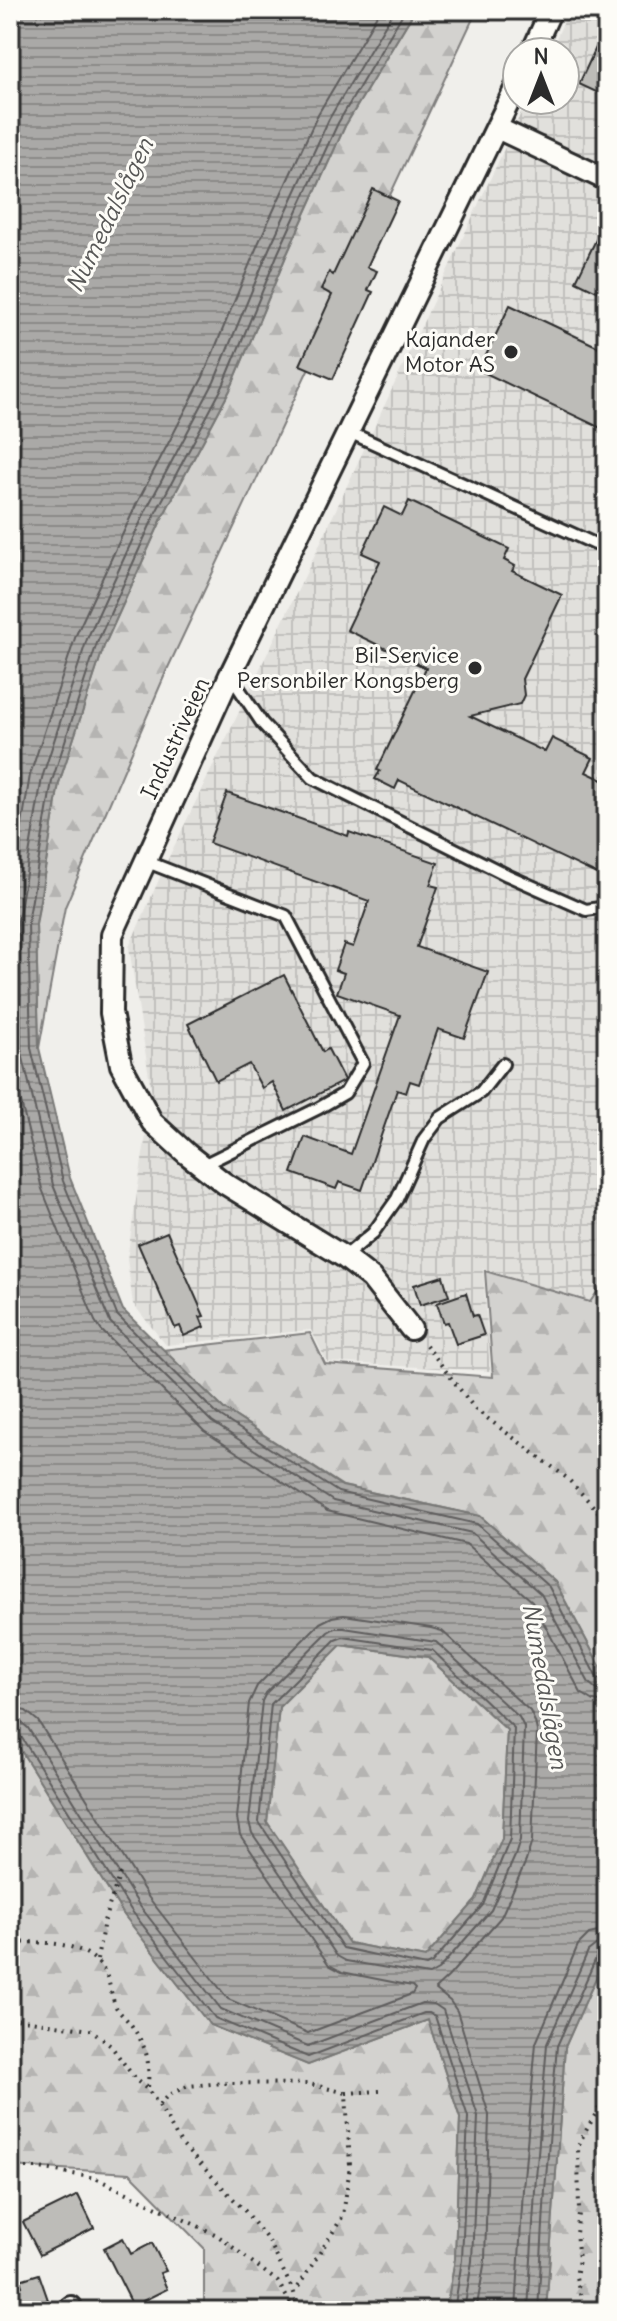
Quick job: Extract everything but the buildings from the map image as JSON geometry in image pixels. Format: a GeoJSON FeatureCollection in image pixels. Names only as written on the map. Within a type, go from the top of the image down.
{"type":"FeatureCollection","features":[{"type":"Feature","properties":{"kind":"street"},"geometry":{"type":"LineString","coordinates":[[539,36],[551,10]]}},
{"type":"Feature","properties":{"kind":"street","name":"Industriveien"},"geometry":{"type":"LineString","coordinates":[[411,1329],[371,1278],[344,1257],[224,1183],[152,1122],[121,1065],[111,1013],[112,935],[230,675],[503,116]]}},
{"type":"Feature","properties":{"kind":"street"},"geometry":{"type":"LineString","coordinates":[[497,128],[607,180]]}},
{"type":"Feature","properties":{"kind":"lane"},"geometry":{"type":"LineString","coordinates":[[349,432],[595,544],[607,545]]}},
{"type":"Feature","properties":{"kind":"lane"},"geometry":{"type":"LineString","coordinates":[[230,675],[262,723],[313,778],[586,910],[607,907]]}},
{"type":"Feature","properties":{"kind":"lane"},"geometry":{"type":"LineString","coordinates":[[144,861],[286,916],[363,1063],[345,1093],[201,1166]]}},
{"type":"Feature","properties":{"kind":"lane"},"geometry":{"type":"LineString","coordinates":[[344,1257],[373,1233],[389,1211],[424,1139],[440,1118],[481,1092],[503,1064]]}},
{"type":"Feature","properties":{"kind":"path"},"geometry":{"type":"LineString","coordinates":[[411,1329],[475,1409],[567,1478],[607,1524]]}},
{"type":"Feature","properties":{"kind":"path"},"geometry":{"type":"LineString","coordinates":[[97,1960],[104,1921],[120,1873]]}},
{"type":"Feature","properties":{"kind":"path"},"geometry":{"type":"LineString","coordinates":[[10,1930],[15,1943],[15,1953],[10,1963]]}},
{"type":"Feature","properties":{"kind":"path"},"geometry":{"type":"LineString","coordinates":[[15,1943],[56,1943],[84,1952],[97,1960],[106,1974],[116,2006],[131,2025],[149,2058],[148,2090]]}},
{"type":"Feature","properties":{"kind":"path"},"geometry":{"type":"LineString","coordinates":[[10,2018],[90,2030],[111,2046],[159,2105],[181,2144],[245,2211],[270,2243],[294,2293],[297,2311]]}},
{"type":"Feature","properties":{"kind":"path"},"geometry":{"type":"LineString","coordinates":[[159,2105],[168,2095],[188,2086],[224,2083],[310,2084],[346,2093],[380,2091]]}},
{"type":"Feature","properties":{"kind":"path"},"geometry":{"type":"LineString","coordinates":[[294,2293],[343,2216],[350,2166],[346,2093]]}},
{"type":"Feature","properties":{"kind":"path"},"geometry":{"type":"LineString","coordinates":[[579,2311],[581,2298],[576,2277],[579,2259],[576,2233],[579,2214],[578,2145],[607,2094]]}},
{"type":"Feature","properties":{"kind":"path"},"geometry":{"type":"LineString","coordinates":[[10,2168],[40,2168],[95,2178],[217,2235],[278,2282],[297,2311]]}},
{"type":"Feature","properties":{"kind":"shaded area"},"geometry":{"type":"Polygon","coordinates":[[[569,10],[607,10],[607,1276],[589,1301],[483,1269],[490,1371],[327,1362],[311,1330],[166,1345],[133,1304],[127,1259],[152,1095],[129,947],[520,116],[581,116],[581,36],[557,36],[569,10]]]}},
{"type":"Feature","properties":{"kind":"green space"},"geometry":{"type":"Polygon","coordinates":[[[415,10],[477,10],[166,672],[65,907],[39,1048],[36,925],[59,783],[104,646],[163,516],[230,390],[345,126],[415,10]]]}},
{"type":"Feature","properties":{"kind":"green space"},"geometry":{"type":"Polygon","coordinates":[[[485,1271],[590,1302],[607,1278],[607,1679],[555,1582],[480,1516],[343,1486],[224,1409],[162,1350],[310,1333],[325,1364],[493,1377],[485,1271]]]}},
{"type":"Feature","properties":{"kind":"green space"},"geometry":{"type":"Polygon","coordinates":[[[341,1645],[428,1657],[507,1730],[502,1839],[476,1900],[425,1958],[349,1943],[267,1822],[279,1707],[341,1645]]]}},
{"type":"Feature","properties":{"kind":"green space"},"geometry":{"type":"Polygon","coordinates":[[[10,1733],[124,1915],[210,2025],[308,2065],[428,2020],[460,2118],[455,2259],[446,2311],[204,2311],[204,2248],[130,2173],[10,2166],[10,1733]]]}},
{"type":"Feature","properties":{"kind":"green space"},"geometry":{"type":"Polygon","coordinates":[[[607,1953],[607,2311],[546,2311],[565,2047],[607,1953]]]}},
{"type":"Feature","properties":{"kind":"water","name":"Numedalslågen"},"geometry":{"type":"Polygon","coordinates":[[[10,10],[415,10],[345,126],[230,390],[163,516],[104,646],[59,783],[36,924],[39,1048],[70,1178],[123,1310],[224,1409],[342,1486],[480,1516],[555,1582],[607,1679],[607,1953],[565,2047],[546,2311],[446,2311],[455,2259],[460,2118],[428,2020],[308,2065],[210,2025],[124,1915],[10,1733],[10,10]],[[341,1645],[279,1707],[267,1822],[349,1943],[425,1958],[476,1900],[502,1839],[507,1730],[428,1657],[341,1645]]]}},
{"type":"Feature","properties":{"kind":"place","name":"Kajander Motor AS"},"geometry":{"type":"Point","coordinates":[511,352]}},
{"type":"Feature","properties":{"kind":"place","name":"Bil-Service Personbiler Kongsberg"},"geometry":{"type":"Point","coordinates":[475,668]}}]}
